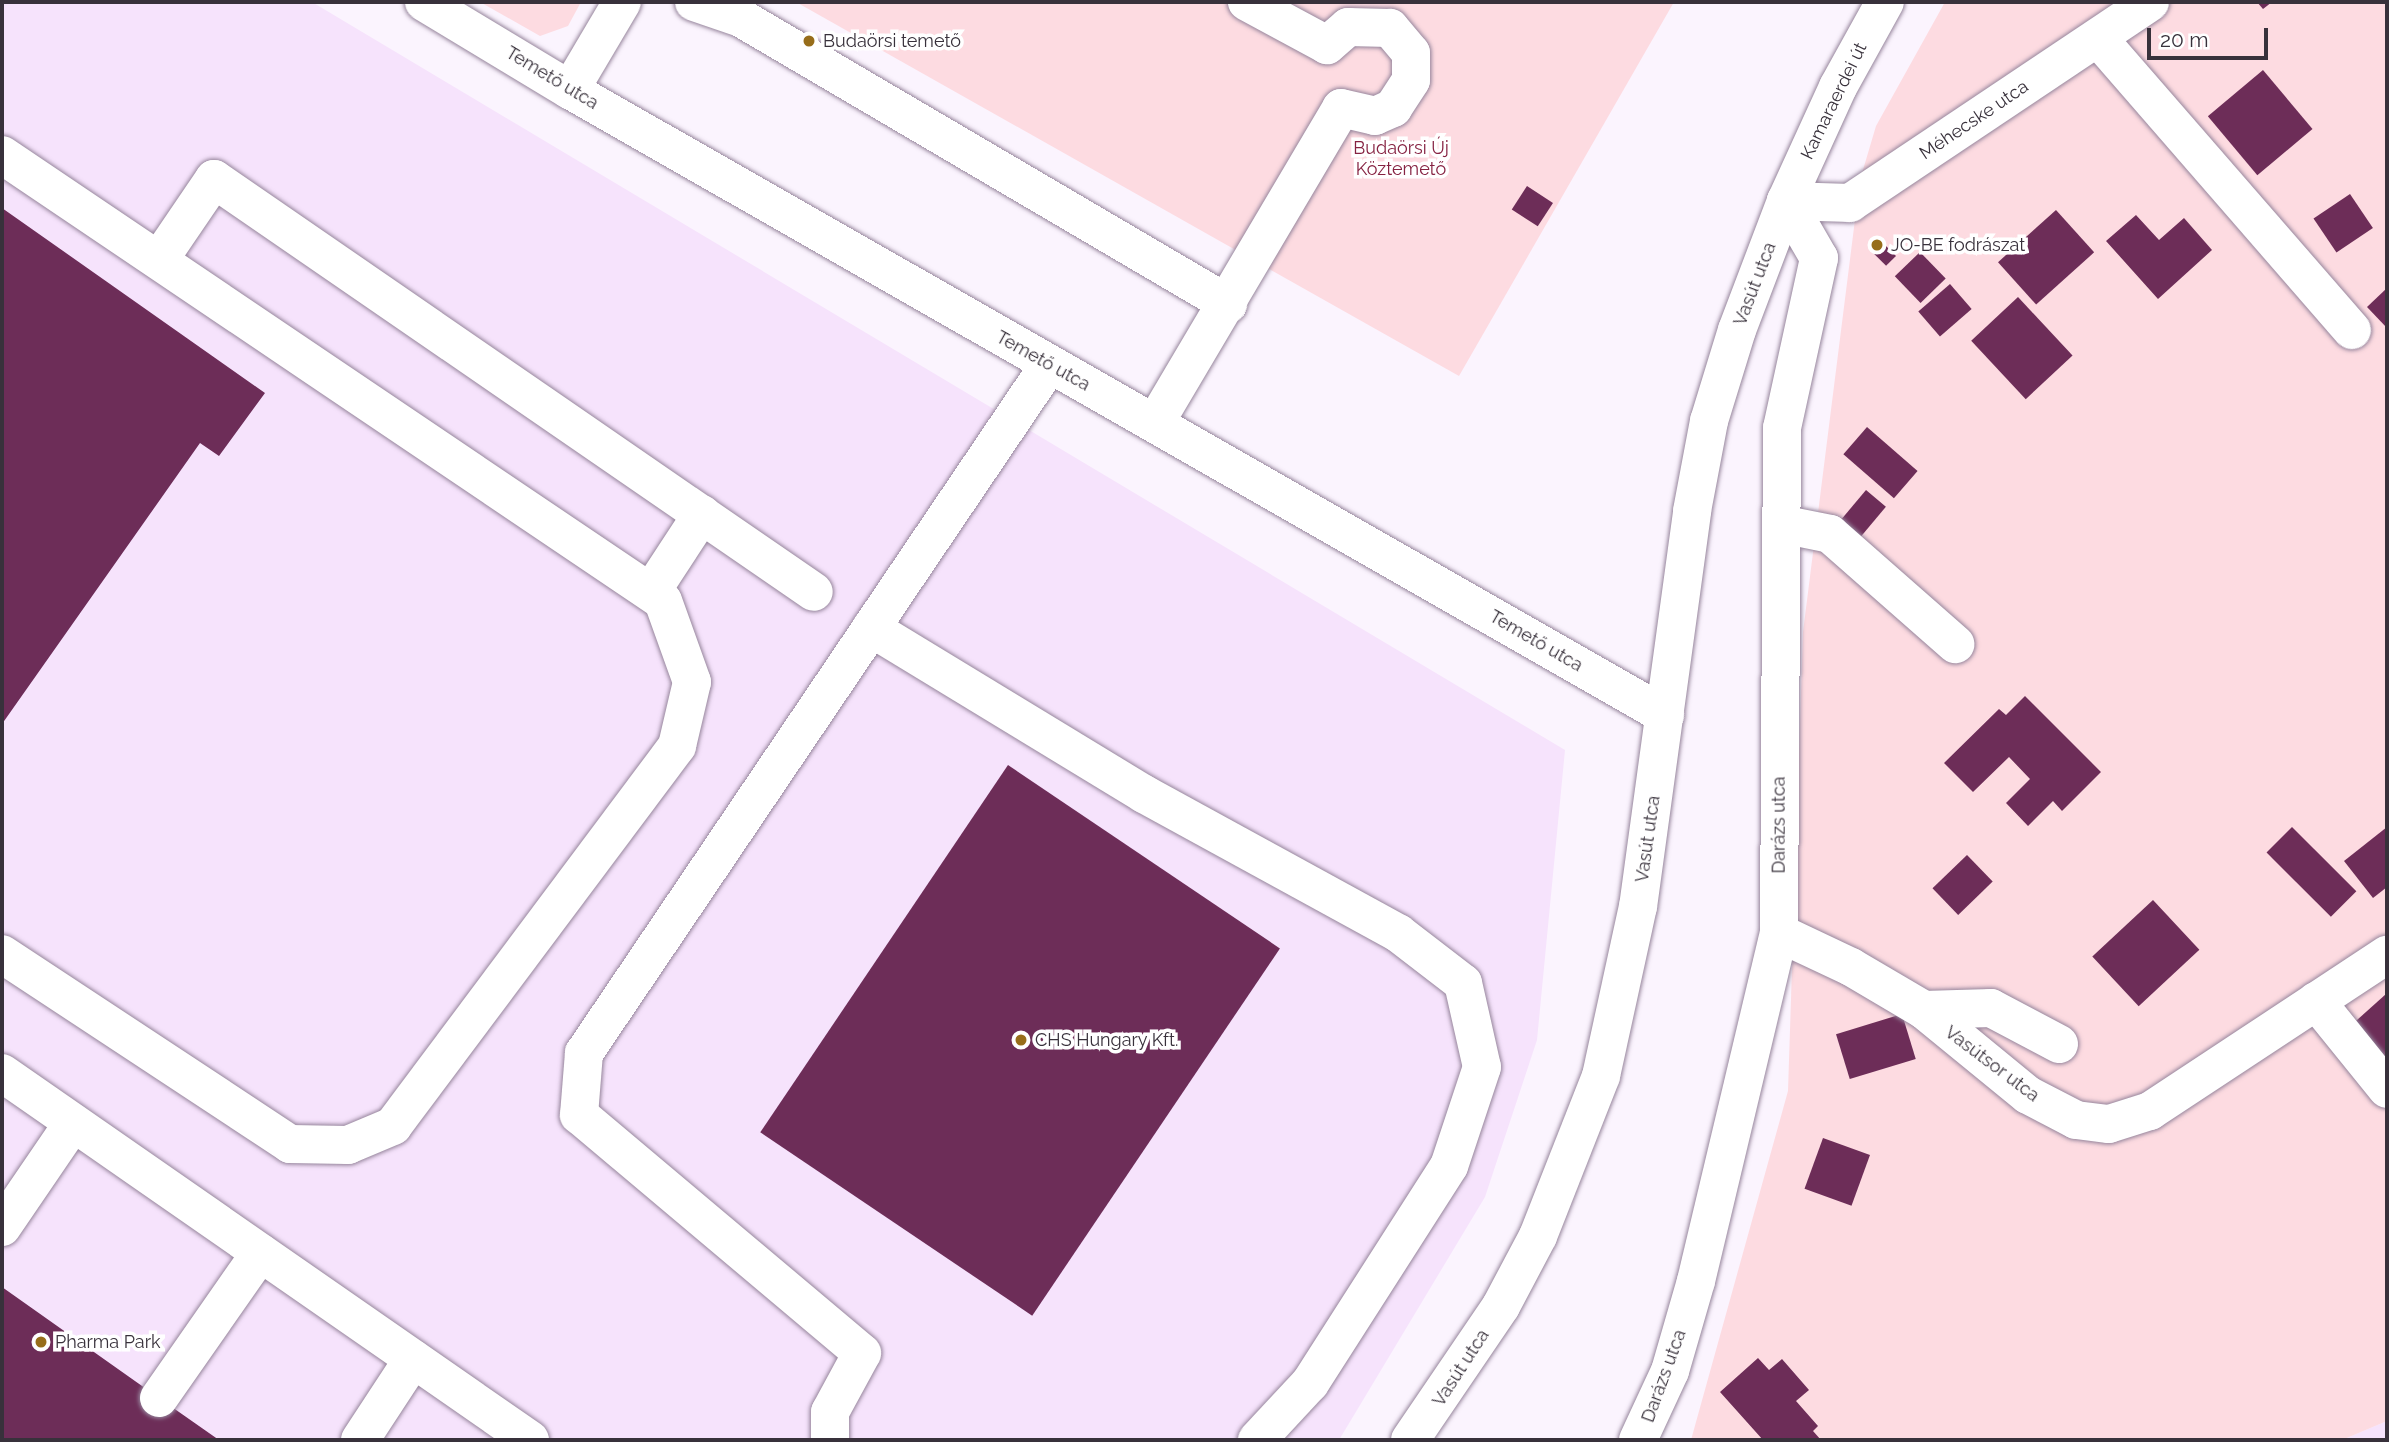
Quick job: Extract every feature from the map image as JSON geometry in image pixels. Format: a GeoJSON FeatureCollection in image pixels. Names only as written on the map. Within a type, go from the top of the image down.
{"type":"FeatureCollection","features":[{"type":"Feature","properties":{"kind":"street","name":"Temető utca"},"geometry":{"type":"LineString","coordinates":[[424,2],[570,90],[1665,715]]}},
{"type":"Feature","properties":{"kind":"street"},"geometry":{"type":"LineString","coordinates":[[570,90],[622,2]]}},
{"type":"Feature","properties":{"kind":"street"},"geometry":{"type":"LineString","coordinates":[[694,2],[741,18],[1228,304]]}},
{"type":"Feature","properties":{"kind":"street"},"geometry":{"type":"LineString","coordinates":[[1155,423],[1228,304],[1341,108],[1376,116],[1393,108],[1411,80],[1411,54],[1390,29],[1379,24],[1348,27],[1327,45],[1247,2]]}},
{"type":"Feature","properties":{"kind":"street","name":"Kamaraerdei út"},"geometry":{"type":"LineString","coordinates":[[1786,201],[1838,87],[1885,2]]}},
{"type":"Feature","properties":{"kind":"street","name":"Méhecske utca"},"geometry":{"type":"LineString","coordinates":[[1786,201],[1850,203],[2150,2]]}},
{"type":"Feature","properties":{"kind":"street"},"geometry":{"type":"LineString","coordinates":[[2098,38],[2352,330]]}},
{"type":"Feature","properties":{"kind":"street"},"geometry":{"type":"LineString","coordinates":[[2,155],[663,601],[692,682],[677,746],[393,1126],[348,1145],[290,1144],[2,954]]}},
{"type":"Feature","properties":{"kind":"street"},"geometry":{"type":"LineString","coordinates":[[159,260],[214,179],[814,592]]}},
{"type":"Feature","properties":{"kind":"street","name":"Darázs utca"},"geometry":{"type":"LineString","coordinates":[[1638,1440],[1670,1371],[1696,1281],[1779,933],[1782,428],[1819,258],[1786,201]]}},
{"type":"Feature","properties":{"kind":"street","name":"Vasút utca"},"geometry":{"type":"LineString","coordinates":[[1410,1440],[1501,1306],[1538,1236],[1601,1076],[1636,919],[1692,511],[1709,421],[1737,330],[1786,201]]}},
{"type":"Feature","properties":{"kind":"street"},"geometry":{"type":"LineString","coordinates":[[830,1440],[830,1412],[862,1353],[579,1115],[584,1053],[1049,365]]}},
{"type":"Feature","properties":{"kind":"street"},"geometry":{"type":"LineString","coordinates":[[651,592],[702,514]]}},
{"type":"Feature","properties":{"kind":"street"},"geometry":{"type":"LineString","coordinates":[[1781,524],[1830,534],[1955,644]]}},
{"type":"Feature","properties":{"kind":"street"},"geometry":{"type":"LineString","coordinates":[[871,628],[1144,793],[1398,933],[1463,983],[1482,1067],[1449,1166],[1310,1383],[1257,1440]]}},
{"type":"Feature","properties":{"kind":"street","name":"Vasútsor utca"},"geometry":{"type":"LineString","coordinates":[[1779,933],[1851,967],[1924,1010],[2028,1095],[2076,1120],[2109,1124],[2150,1111],[2387,955]]}},
{"type":"Feature","properties":{"kind":"street"},"geometry":{"type":"LineString","coordinates":[[2316,1002],[2387,1089]]}},
{"type":"Feature","properties":{"kind":"street"},"geometry":{"type":"LineString","coordinates":[[1924,1010],[1991,1008],[2059,1044]]}},
{"type":"Feature","properties":{"kind":"street"},"geometry":{"type":"LineString","coordinates":[[2,1073],[530,1440]]}},
{"type":"Feature","properties":{"kind":"street"},"geometry":{"type":"LineString","coordinates":[[2,1227],[73,1123]]}},
{"type":"Feature","properties":{"kind":"street"},"geometry":{"type":"LineString","coordinates":[[159,1398],[260,1253]]}},
{"type":"Feature","properties":{"kind":"street"},"geometry":{"type":"LineString","coordinates":[[360,1440],[413,1359]]}},
{"type":"Feature","properties":{"kind":"shaded area"},"geometry":{"type":"Polygon","coordinates":[[[2,2],[312,2],[1565,750],[1537,1040],[1485,1197],[1339,1440],[2,1440],[2,2]]]}},
{"type":"Feature","properties":{"kind":"shaded area"},"geometry":{"type":"Polygon","coordinates":[[[2387,1421],[2387,1440],[2342,1440],[2387,1421]]]}},
{"type":"Feature","properties":{"kind":"green space"},"geometry":{"type":"Polygon","coordinates":[[[480,2],[581,2],[568,26],[540,36],[480,2]]]}},
{"type":"Feature","properties":{"kind":"green space","name":"Budaörsi Új Köztemető"},"geometry":{"type":"Polygon","coordinates":[[[796,2],[1674,2],[1459,376],[796,2]]]}},
{"type":"Feature","properties":{"kind":"green space"},"geometry":{"type":"Polygon","coordinates":[[[1945,2],[2387,2],[2387,1421],[2342,1440],[1691,1440],[1788,1091],[1803,632],[1860,180],[1876,126],[1945,2]]]}},
{"type":"Feature","properties":{"kind":"building"},"geometry":{"type":"Polygon","coordinates":[[[2257,2],[2272,2],[2263,9],[2257,2]]]}},
{"type":"Feature","properties":{"kind":"building"},"geometry":{"type":"Polygon","coordinates":[[[2263,70],[2312,129],[2257,175],[2208,116],[2263,70]]]}},
{"type":"Feature","properties":{"kind":"building"},"geometry":{"type":"Polygon","coordinates":[[[1527,186],[1553,203],[1538,226],[1512,209],[1527,186]]]}},
{"type":"Feature","properties":{"kind":"building"},"geometry":{"type":"Polygon","coordinates":[[[2350,194],[2373,228],[2336,253],[2314,219],[2350,194]]]}},
{"type":"Feature","properties":{"kind":"building"},"geometry":{"type":"Polygon","coordinates":[[[2,208],[265,393],[219,456],[200,443],[2,724],[2,208]]]}},
{"type":"Feature","properties":{"kind":"building"},"geometry":{"type":"Polygon","coordinates":[[[2056,210],[2094,252],[2036,305],[1998,262],[2056,210]]]}},
{"type":"Feature","properties":{"kind":"building"},"geometry":{"type":"Polygon","coordinates":[[[2136,215],[2159,240],[2184,218],[2212,250],[2158,299],[2106,241],[2136,215]]]}},
{"type":"Feature","properties":{"kind":"building"},"geometry":{"type":"Polygon","coordinates":[[[1879,239],[1896,256],[1886,266],[1869,249],[1879,239]]]}},
{"type":"Feature","properties":{"kind":"building"},"geometry":{"type":"Polygon","coordinates":[[[1920,252],[1946,279],[1921,303],[1895,276],[1920,252]]]}},
{"type":"Feature","properties":{"kind":"building"},"geometry":{"type":"Polygon","coordinates":[[[1950,284],[1972,309],[1940,336],[1918,312],[1950,284]]]}},
{"type":"Feature","properties":{"kind":"building"},"geometry":{"type":"Polygon","coordinates":[[[2387,288],[2387,328],[2367,307],[2387,288]]]}},
{"type":"Feature","properties":{"kind":"building"},"geometry":{"type":"Polygon","coordinates":[[[2018,297],[2073,356],[2026,399],[1971,341],[2018,297]]]}},
{"type":"Feature","properties":{"kind":"building"},"geometry":{"type":"Polygon","coordinates":[[[1867,427],[1918,471],[1894,498],[1843,454],[1867,427]]]}},
{"type":"Feature","properties":{"kind":"building"},"geometry":{"type":"Polygon","coordinates":[[[1866,490],[1886,507],[1857,541],[1837,524],[1866,490]]]}},
{"type":"Feature","properties":{"kind":"building"},"geometry":{"type":"Polygon","coordinates":[[[2025,696],[2101,772],[2062,811],[2053,801],[2028,826],[2006,803],[2030,779],[2009,757],[1973,792],[1944,763],[1999,709],[2006,715],[2025,696]]]}},
{"type":"Feature","properties":{"kind":"building","name":"CHS Hungary Kft."},"geometry":{"type":"Polygon","coordinates":[[[1008,765],[1280,948],[1032,1316],[760,1132],[1008,765]]]}},
{"type":"Feature","properties":{"kind":"building"},"geometry":{"type":"Polygon","coordinates":[[[2292,827],[2356,891],[2331,917],[2267,852],[2292,827]]]}},
{"type":"Feature","properties":{"kind":"building"},"geometry":{"type":"Polygon","coordinates":[[[2387,827],[2387,887],[2373,898],[2344,861],[2387,827]]]}},
{"type":"Feature","properties":{"kind":"building"},"geometry":{"type":"Polygon","coordinates":[[[1967,855],[1993,882],[1958,915],[1932,888],[1967,855]]]}},
{"type":"Feature","properties":{"kind":"building"},"geometry":{"type":"Polygon","coordinates":[[[2153,900],[2199,950],[2139,1006],[2092,957],[2153,900]]]}},
{"type":"Feature","properties":{"kind":"building"},"geometry":{"type":"Polygon","coordinates":[[[2386,994],[2387,996],[2387,1073],[2347,1029],[2386,994]]]}},
{"type":"Feature","properties":{"kind":"building"},"geometry":{"type":"Polygon","coordinates":[[[1902,1014],[1916,1059],[1850,1079],[1836,1034],[1902,1014]]]}},
{"type":"Feature","properties":{"kind":"building"},"geometry":{"type":"Polygon","coordinates":[[[1823,1138],[1870,1155],[1852,1206],[1805,1189],[1823,1138]]]}},
{"type":"Feature","properties":{"kind":"building","name":"Pharma Park"},"geometry":{"type":"Polygon","coordinates":[[[2,1287],[159,1398],[219,1440],[2,1440],[2,1287]]]}},
{"type":"Feature","properties":{"kind":"building"},"geometry":{"type":"Polygon","coordinates":[[[1758,1358],[1769,1370],[1782,1359],[1809,1390],[1796,1401],[1818,1426],[1813,1431],[1821,1440],[1763,1440],[1720,1392],[1758,1358]]]}},
{"type":"Feature","properties":{"kind":"place","name":"Budaörsi temető"},"geometry":{"type":"Point","coordinates":[809,41]}},
{"type":"Feature","properties":{"kind":"place","name":"JO-BE fodrászat"},"geometry":{"type":"Point","coordinates":[1877,245]}},
{"type":"Feature","properties":{"kind":"place","name":"CHS Hungary Kft."},"geometry":{"type":"Point","coordinates":[1021,1040]}},
{"type":"Feature","properties":{"kind":"place","name":"Pharma Park"},"geometry":{"type":"Point","coordinates":[41,1342]}}]}
